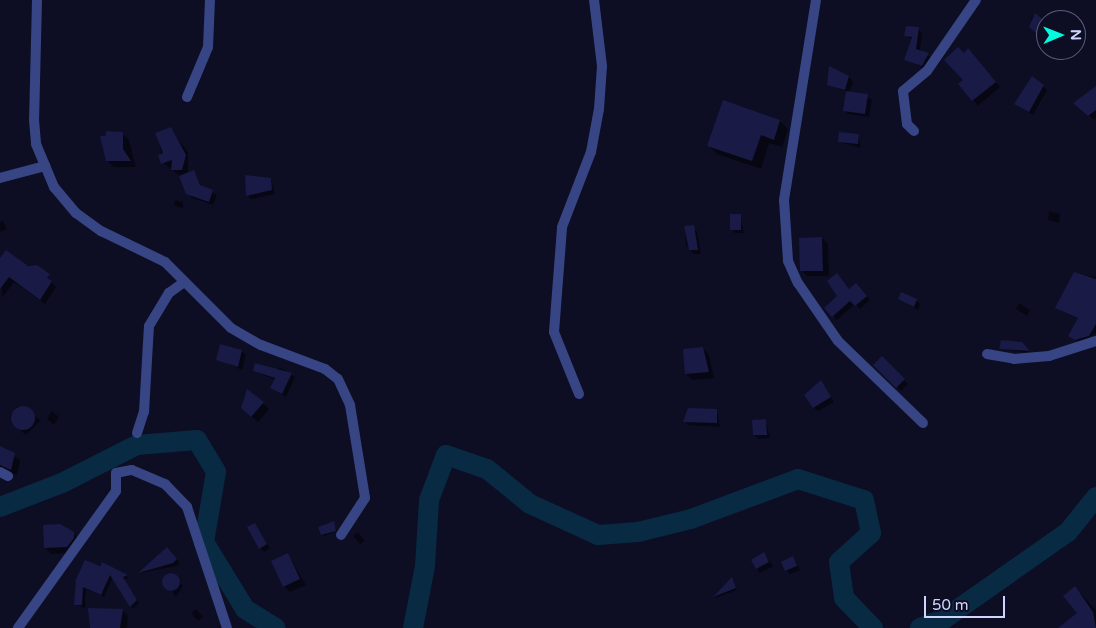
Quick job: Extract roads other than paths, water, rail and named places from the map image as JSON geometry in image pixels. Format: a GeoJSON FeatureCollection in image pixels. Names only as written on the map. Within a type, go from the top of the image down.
{"type":"FeatureCollection","features":[{"type":"Feature","properties":{"kind":"street"},"geometry":{"type":"LineString","coordinates":[[37,0],[34,120],[45,166],[54,187],[76,212],[101,231],[165,262],[183,283],[231,328],[261,345],[326,369],[338,379],[350,405],[365,498],[341,535]]}},
{"type":"Feature","properties":{"kind":"street"},"geometry":{"type":"LineString","coordinates":[[188,98],[208,47],[210,0]]}},
{"type":"Feature","properties":{"kind":"street"},"geometry":{"type":"LineString","coordinates":[[580,394],[554,332],[562,226],[591,152],[599,109],[602,66],[594,0]]}},
{"type":"Feature","properties":{"kind":"street"},"geometry":{"type":"LineString","coordinates":[[816,0],[784,200],[788,261],[798,283],[838,341],[923,423]]}},
{"type":"Feature","properties":{"kind":"street"},"geometry":{"type":"LineString","coordinates":[[914,131],[907,124],[903,91],[927,71],[976,0]]}},
{"type":"Feature","properties":{"kind":"street"},"geometry":{"type":"LineString","coordinates":[[0,178],[45,166]]}},
{"type":"Feature","properties":{"kind":"street"},"geometry":{"type":"LineString","coordinates":[[137,433],[144,412],[148,326],[168,293],[183,283]]}},
{"type":"Feature","properties":{"kind":"street"},"geometry":{"type":"LineString","coordinates":[[986,354],[1014,359],[1049,356],[1096,340]]}},
{"type":"Feature","properties":{"kind":"street"},"geometry":{"type":"LineString","coordinates":[[18,628],[116,491],[116,473],[132,470],[164,484],[188,507],[227,628]]}},
{"type":"Feature","properties":{"kind":"waterway"},"geometry":{"type":"LineString","coordinates":[[0,507],[62,483],[137,445],[197,440],[216,472],[204,542],[245,609],[275,628]]}},
{"type":"Feature","properties":{"kind":"waterway"},"geometry":{"type":"LineString","coordinates":[[413,628],[425,566],[429,500],[446,455],[487,469],[530,504],[598,535],[638,532],[691,519],[798,479],[864,500],[871,533],[839,562],[844,598],[873,628]]}},
{"type":"Feature","properties":{"kind":"waterway"},"geometry":{"type":"LineString","coordinates":[[920,628],[944,619],[1068,532],[1096,497]]}}]}
